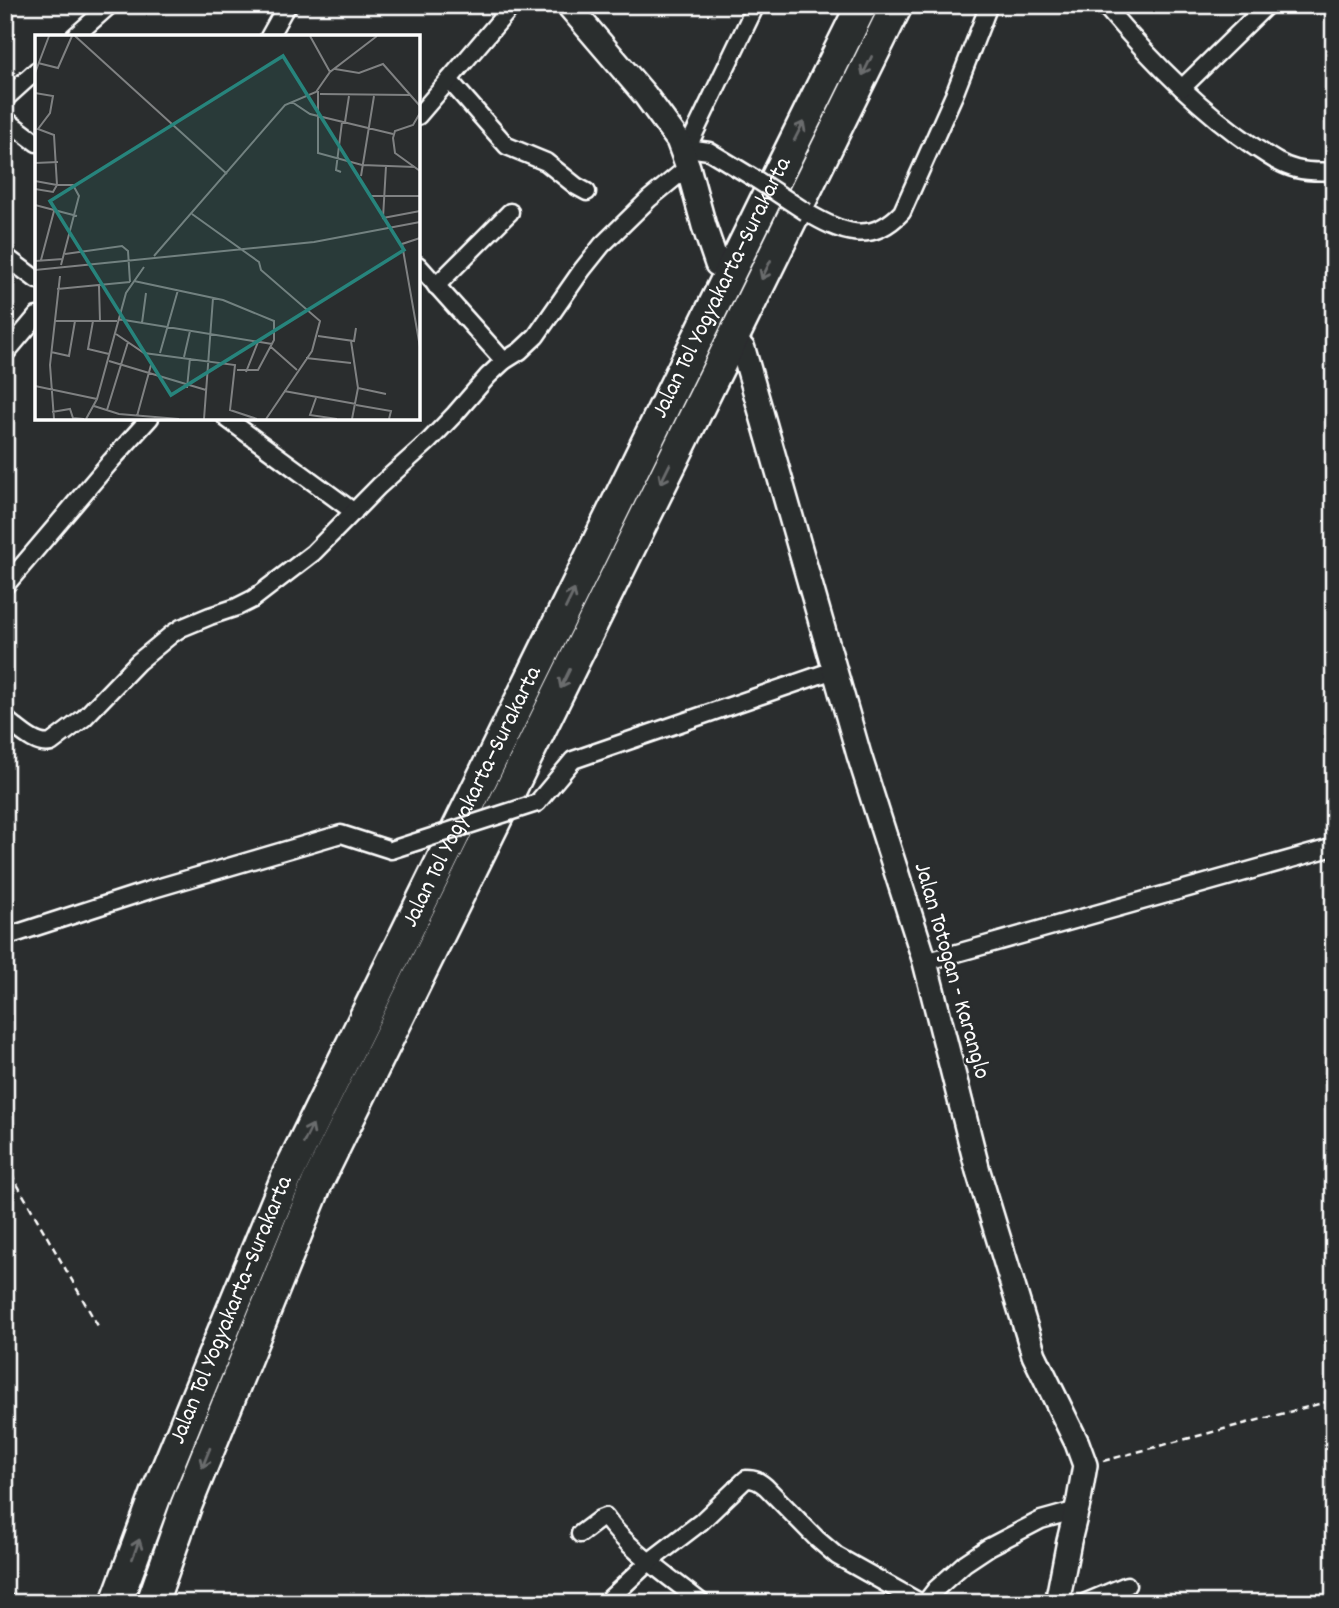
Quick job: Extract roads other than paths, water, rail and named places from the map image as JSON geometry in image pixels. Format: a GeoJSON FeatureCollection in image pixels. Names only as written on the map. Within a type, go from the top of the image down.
{"type":"FeatureCollection","features":[{"type":"Feature","properties":{"kind":"highway","name":"Jalan Tol Yogyakarta–Surakarta"},"geometry":{"type":"LineString","coordinates":[[116,1603],[156,1495],[288,1174],[862,5]]}},
{"type":"Feature","properties":{"kind":"highway","name":"Jalan Tol Yogyakarta–Surakarta"},"geometry":{"type":"LineString","coordinates":[[152,1603],[186,1506],[317,1183],[897,5]]}},
{"type":"Feature","properties":{"kind":"main road"},"geometry":{"type":"LineString","coordinates":[[568,5],[645,95],[678,140],[686,157],[717,264]]}},
{"type":"Feature","properties":{"kind":"main road","name":"Jalan Totogan - Karanglo"},"geometry":{"type":"LineString","coordinates":[[743,349],[834,670],[925,962],[978,1171],[1034,1355],[1077,1443],[1081,1488]]}},
{"type":"Feature","properties":{"kind":"main road"},"geometry":{"type":"LineString","coordinates":[[1057,1603],[1081,1488]]}},
{"type":"Feature","properties":{"kind":"street"},"geometry":{"type":"LineString","coordinates":[[76,35],[110,5]]}},
{"type":"Feature","properties":{"kind":"street"},"geometry":{"type":"LineString","coordinates":[[270,35],[289,5]]}},
{"type":"Feature","properties":{"kind":"street"},"geometry":{"type":"LineString","coordinates":[[420,114],[513,5]]}},
{"type":"Feature","properties":{"kind":"street"},"geometry":{"type":"LineString","coordinates":[[5,719],[39,743],[46,745],[57,740],[99,704],[138,662],[172,634],[253,599],[313,553],[379,486],[429,441],[504,361],[536,336],[602,245],[649,199],[686,157],[756,5]]}},
{"type":"Feature","properties":{"kind":"street"},"geometry":{"type":"LineString","coordinates":[[686,157],[709,151],[828,225],[849,233],[871,231],[884,226],[902,212],[954,95],[989,5]]}},
{"type":"Feature","properties":{"kind":"street"},"geometry":{"type":"LineString","coordinates":[[1104,5],[1182,88],[1234,132],[1277,162],[1295,169],[1334,172]]}},
{"type":"Feature","properties":{"kind":"street"},"geometry":{"type":"LineString","coordinates":[[1182,88],[1267,5]]}},
{"type":"Feature","properties":{"kind":"street"},"geometry":{"type":"LineString","coordinates":[[5,99],[35,72]]}},
{"type":"Feature","properties":{"kind":"street"},"geometry":{"type":"LineString","coordinates":[[449,80],[507,146],[546,162],[587,192]]}},
{"type":"Feature","properties":{"kind":"street"},"geometry":{"type":"LineString","coordinates":[[5,119],[35,142]]}},
{"type":"Feature","properties":{"kind":"street"},"geometry":{"type":"LineString","coordinates":[[436,285],[510,212]]}},
{"type":"Feature","properties":{"kind":"street"},"geometry":{"type":"LineString","coordinates":[[5,257],[35,279]]}},
{"type":"Feature","properties":{"kind":"street"},"geometry":{"type":"LineString","coordinates":[[420,267],[504,361]]}},
{"type":"Feature","properties":{"kind":"street"},"geometry":{"type":"LineString","coordinates":[[5,354],[35,318]]}},
{"type":"Feature","properties":{"kind":"street"},"geometry":{"type":"LineString","coordinates":[[5,586],[148,420]]}},
{"type":"Feature","properties":{"kind":"street"},"geometry":{"type":"LineString","coordinates":[[229,420],[354,512]]}},
{"type":"Feature","properties":{"kind":"street"},"geometry":{"type":"LineString","coordinates":[[5,937],[150,890],[341,834],[391,850],[537,803],[573,760],[834,670]]}},
{"type":"Feature","properties":{"kind":"street"},"geometry":{"type":"LineString","coordinates":[[925,962],[1334,847]]}},
{"type":"Feature","properties":{"kind":"street"},"geometry":{"type":"LineString","coordinates":[[605,1603],[650,1561],[701,1522],[746,1479],[760,1482],[837,1556],[923,1603],[965,1563],[1041,1520],[1081,1488]]}},
{"type":"Feature","properties":{"kind":"street"},"geometry":{"type":"LineString","coordinates":[[580,1534],[605,1517],[627,1542],[702,1603]]}},
{"type":"Feature","properties":{"kind":"street"},"geometry":{"type":"LineString","coordinates":[[1084,1603],[1127,1585]]}}]}
